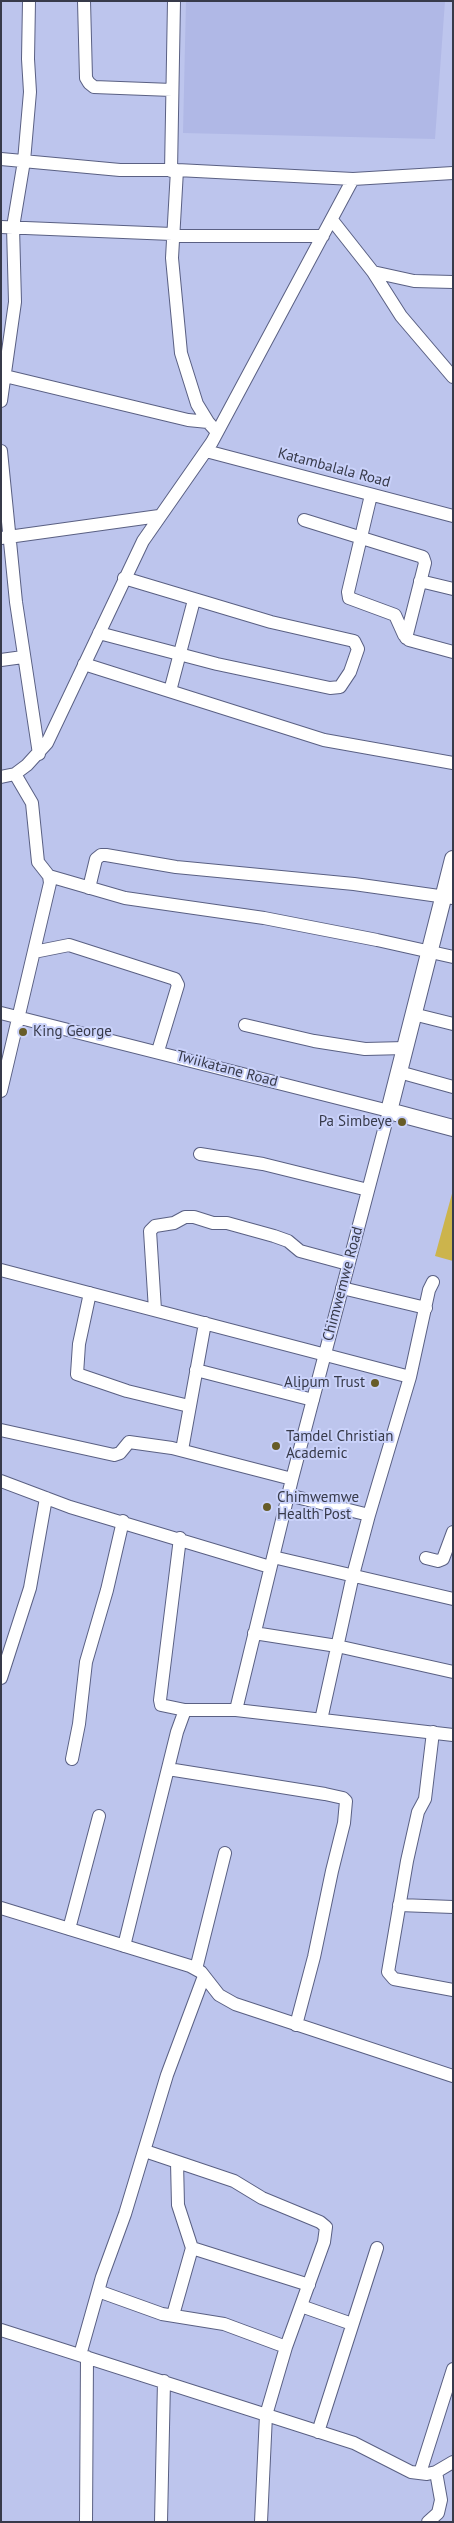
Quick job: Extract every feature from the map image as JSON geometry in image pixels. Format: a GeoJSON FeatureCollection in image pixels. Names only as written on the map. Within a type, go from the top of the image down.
{"type":"FeatureCollection","features":[{"type":"Feature","properties":{"kind":"main road","name":"Chimwemwe Road"},"geometry":{"type":"LineString","coordinates":[[389,1111],[430,951],[448,897],[453,859]]}},
{"type":"Feature","properties":{"kind":"main road","name":"Twiikatane Road"},"geometry":{"type":"LineString","coordinates":[[389,1111],[453,1128]]}},
{"type":"Feature","properties":{"kind":"street"},"geometry":{"type":"LineString","coordinates":[[1,402],[3,375],[15,302],[7,227],[24,161],[30,92],[28,59],[29,1]]}},
{"type":"Feature","properties":{"kind":"street"},"geometry":{"type":"LineString","coordinates":[[84,1],[86,78],[89,83],[94,86],[172,90]]}},
{"type":"Feature","properties":{"kind":"street"},"geometry":{"type":"LineString","coordinates":[[174,1],[172,235],[181,353],[197,404],[208,422],[217,432]]}},
{"type":"Feature","properties":{"kind":"street"},"geometry":{"type":"LineString","coordinates":[[1,159],[120,170],[353,179],[453,173]]}},
{"type":"Feature","properties":{"kind":"street"},"geometry":{"type":"LineString","coordinates":[[1,777],[15,774],[39,754],[53,731],[124,578],[159,516],[206,451],[217,432],[353,179]]}},
{"type":"Feature","properties":{"kind":"street"},"geometry":{"type":"LineString","coordinates":[[332,220],[373,272],[401,316],[453,377]]}},
{"type":"Feature","properties":{"kind":"street"},"geometry":{"type":"LineString","coordinates":[[7,227],[172,235],[323,236]]}},
{"type":"Feature","properties":{"kind":"street"},"geometry":{"type":"LineString","coordinates":[[373,272],[414,281],[453,282]]}},
{"type":"Feature","properties":{"kind":"street"},"geometry":{"type":"LineString","coordinates":[[3,375],[188,420],[208,422]]}},
{"type":"Feature","properties":{"kind":"street"},"geometry":{"type":"LineString","coordinates":[[1,451],[6,537],[39,754]]}},
{"type":"Feature","properties":{"kind":"street","name":"Katambalala Road"},"geometry":{"type":"LineString","coordinates":[[206,451],[453,516]]}},
{"type":"Feature","properties":{"kind":"street"},"geometry":{"type":"LineString","coordinates":[[371,495],[347,596],[351,600],[396,615],[406,638],[453,652]]}},
{"type":"Feature","properties":{"kind":"street"},"geometry":{"type":"LineString","coordinates":[[6,537],[159,516]]}},
{"type":"Feature","properties":{"kind":"street"},"geometry":{"type":"LineString","coordinates":[[304,520],[424,557],[425,563],[406,638]]}},
{"type":"Feature","properties":{"kind":"street"},"geometry":{"type":"LineString","coordinates":[[99,633],[217,664],[335,689],[344,684],[348,678],[358,649],[356,643],[350,640],[271,622],[124,578]]}},
{"type":"Feature","properties":{"kind":"street"},"geometry":{"type":"LineString","coordinates":[[420,581],[453,589]]}},
{"type":"Feature","properties":{"kind":"street"},"geometry":{"type":"LineString","coordinates":[[170,691],[194,600]]}},
{"type":"Feature","properties":{"kind":"street"},"geometry":{"type":"LineString","coordinates":[[1,660],[23,657]]}},
{"type":"Feature","properties":{"kind":"street"},"geometry":{"type":"LineString","coordinates":[[84,664],[324,740],[453,762]]}},
{"type":"Feature","properties":{"kind":"street"},"geometry":{"type":"LineString","coordinates":[[15,774],[32,803],[38,862],[49,876],[143,902],[264,918],[453,957]]}},
{"type":"Feature","properties":{"kind":"street"},"geometry":{"type":"LineString","coordinates":[[89,888],[96,859],[106,854],[176,867],[316,880],[448,897]]}},
{"type":"Feature","properties":{"kind":"street"},"geometry":{"type":"LineString","coordinates":[[1,1091],[50,883],[49,876]]}},
{"type":"Feature","properties":{"kind":"street"},"geometry":{"type":"LineString","coordinates":[[34,952],[69,945],[175,979],[178,985],[158,1051]]}},
{"type":"Feature","properties":{"kind":"street","name":"Twiikatane Road"},"geometry":{"type":"LineString","coordinates":[[1,1012],[389,1111]]}},
{"type":"Feature","properties":{"kind":"street"},"geometry":{"type":"LineString","coordinates":[[413,1014],[453,1024]]}},
{"type":"Feature","properties":{"kind":"street"},"geometry":{"type":"LineString","coordinates":[[245,1025],[314,1042],[365,1048],[405,1048]]}},
{"type":"Feature","properties":{"kind":"street"},"geometry":{"type":"LineString","coordinates":[[399,1072],[453,1087]]}},
{"type":"Feature","properties":{"kind":"street","name":"Chimwemwe Road"},"geometry":{"type":"LineString","coordinates":[[236,1710],[312,1400],[389,1111]]}},
{"type":"Feature","properties":{"kind":"street"},"geometry":{"type":"LineString","coordinates":[[200,1154],[263,1164],[368,1190]]}},
{"type":"Feature","properties":{"kind":"street"},"geometry":{"type":"LineString","coordinates":[[155,1310],[150,1231],[155,1226],[174,1223],[185,1217],[194,1217],[213,1224],[227,1223],[274,1236],[288,1241],[300,1251],[348,1264]]}},
{"type":"Feature","properties":{"kind":"street"},"geometry":{"type":"LineString","coordinates":[[1,1270],[410,1378]]}},
{"type":"Feature","properties":{"kind":"street"},"geometry":{"type":"LineString","coordinates":[[321,1720],[353,1575],[410,1378],[429,1290],[433,1282]]}},
{"type":"Feature","properties":{"kind":"street"},"geometry":{"type":"LineString","coordinates":[[342,1288],[426,1308]]}},
{"type":"Feature","properties":{"kind":"street"},"geometry":{"type":"LineString","coordinates":[[90,1293],[79,1344],[77,1374],[128,1391],[189,1406]]}},
{"type":"Feature","properties":{"kind":"street"},"geometry":{"type":"LineString","coordinates":[[182,1450],[205,1323]]}},
{"type":"Feature","properties":{"kind":"street"},"geometry":{"type":"LineString","coordinates":[[196,1370],[312,1400]]}},
{"type":"Feature","properties":{"kind":"street"},"geometry":{"type":"LineString","coordinates":[[1,1430],[114,1455],[120,1453],[129,1442],[182,1450],[292,1479]]}},
{"type":"Feature","properties":{"kind":"street"},"geometry":{"type":"LineString","coordinates":[[1,1481],[46,1498],[180,1538],[272,1562],[353,1575],[453,1599]]}},
{"type":"Feature","properties":{"kind":"street"},"geometry":{"type":"LineString","coordinates":[[288,1495],[369,1515]]}},
{"type":"Feature","properties":{"kind":"street"},"geometry":{"type":"LineString","coordinates":[[1,1678],[30,1588],[46,1498]]}},
{"type":"Feature","properties":{"kind":"street"},"geometry":{"type":"LineString","coordinates":[[72,1759],[80,1718],[86,1662],[106,1596],[123,1521]]}},
{"type":"Feature","properties":{"kind":"street"},"geometry":{"type":"LineString","coordinates":[[426,1558],[438,1561],[443,1559],[453,1532]]}},
{"type":"Feature","properties":{"kind":"street"},"geometry":{"type":"LineString","coordinates":[[180,1538],[160,1702],[165,1707],[185,1710],[236,1710],[453,1734]]}},
{"type":"Feature","properties":{"kind":"street"},"geometry":{"type":"LineString","coordinates":[[254,1633],[338,1646],[453,1672]]}},
{"type":"Feature","properties":{"kind":"street"},"geometry":{"type":"LineString","coordinates":[[124,1946],[185,1710]]}},
{"type":"Feature","properties":{"kind":"street"},"geometry":{"type":"LineString","coordinates":[[433,1732],[425,1799],[418,1812],[388,1967],[390,1976],[394,1979],[453,1990]]}},
{"type":"Feature","properties":{"kind":"street"},"geometry":{"type":"LineString","coordinates":[[168,1770],[325,1794],[343,1798],[346,1801],[344,1823],[314,1957],[296,2025]]}},
{"type":"Feature","properties":{"kind":"street"},"geometry":{"type":"LineString","coordinates":[[69,1929],[99,1816]]}},
{"type":"Feature","properties":{"kind":"street"},"geometry":{"type":"LineString","coordinates":[[86,2522],[84,2356],[98,2292],[145,2151],[200,1973],[225,1853]]}},
{"type":"Feature","properties":{"kind":"street"},"geometry":{"type":"LineString","coordinates":[[399,1905],[453,1907]]}},
{"type":"Feature","properties":{"kind":"street"},"geometry":{"type":"LineString","coordinates":[[3,1913],[69,1929],[200,1973],[219,1996],[226,2000],[453,2076]]}},
{"type":"Feature","properties":{"kind":"street"},"geometry":{"type":"LineString","coordinates":[[145,2151],[234,2181],[262,2198],[323,2223],[326,2232],[286,2347],[266,2415],[261,2522]]}},
{"type":"Feature","properties":{"kind":"street"},"geometry":{"type":"LineString","coordinates":[[173,2315],[192,2248],[178,2205],[177,2162]]}},
{"type":"Feature","properties":{"kind":"street"},"geometry":{"type":"LineString","coordinates":[[192,2248],[309,2285]]}},
{"type":"Feature","properties":{"kind":"street"},"geometry":{"type":"LineString","coordinates":[[318,2432],[377,2248]]}},
{"type":"Feature","properties":{"kind":"street"},"geometry":{"type":"LineString","coordinates":[[98,2292],[131,2302],[150,2311],[224,2324],[286,2347]]}},
{"type":"Feature","properties":{"kind":"street"},"geometry":{"type":"LineString","coordinates":[[301,2306],[352,2324]]}},
{"type":"Feature","properties":{"kind":"street"},"geometry":{"type":"LineString","coordinates":[[1,2330],[354,2443],[403,2469],[420,2473],[436,2472],[453,2462]]}},
{"type":"Feature","properties":{"kind":"street"},"geometry":{"type":"LineString","coordinates":[[420,2473],[453,2369]]}},
{"type":"Feature","properties":{"kind":"street"},"geometry":{"type":"LineString","coordinates":[[161,2522],[164,2382]]}},
{"type":"Feature","properties":{"kind":"street"},"geometry":{"type":"LineString","coordinates":[[428,2522],[438,2513],[442,2500],[436,2472]]}},
{"type":"Feature","properties":{"kind":"shaded area"},"geometry":{"type":"Polygon","coordinates":[[[186,1],[445,1],[435,139],[183,133],[186,1]]]}},
{"type":"Feature","properties":{"kind":"shaded area"},"geometry":{"type":"Polygon","coordinates":[[[453,1190],[453,1261],[435,1256],[453,1190]]]}},
{"type":"Feature","properties":{"kind":"place","name":"King George"},"geometry":{"type":"Point","coordinates":[23,1032]}},
{"type":"Feature","properties":{"kind":"place","name":"Pa Simbeye"},"geometry":{"type":"Point","coordinates":[402,1122]}},
{"type":"Feature","properties":{"kind":"place","name":"Alipum Trust"},"geometry":{"type":"Point","coordinates":[375,1383]}},
{"type":"Feature","properties":{"kind":"place","name":"Tamdel Christian Academic"},"geometry":{"type":"Point","coordinates":[276,1446]}},
{"type":"Feature","properties":{"kind":"place","name":"Chimwemwe Health Post"},"geometry":{"type":"Point","coordinates":[267,1507]}}]}
